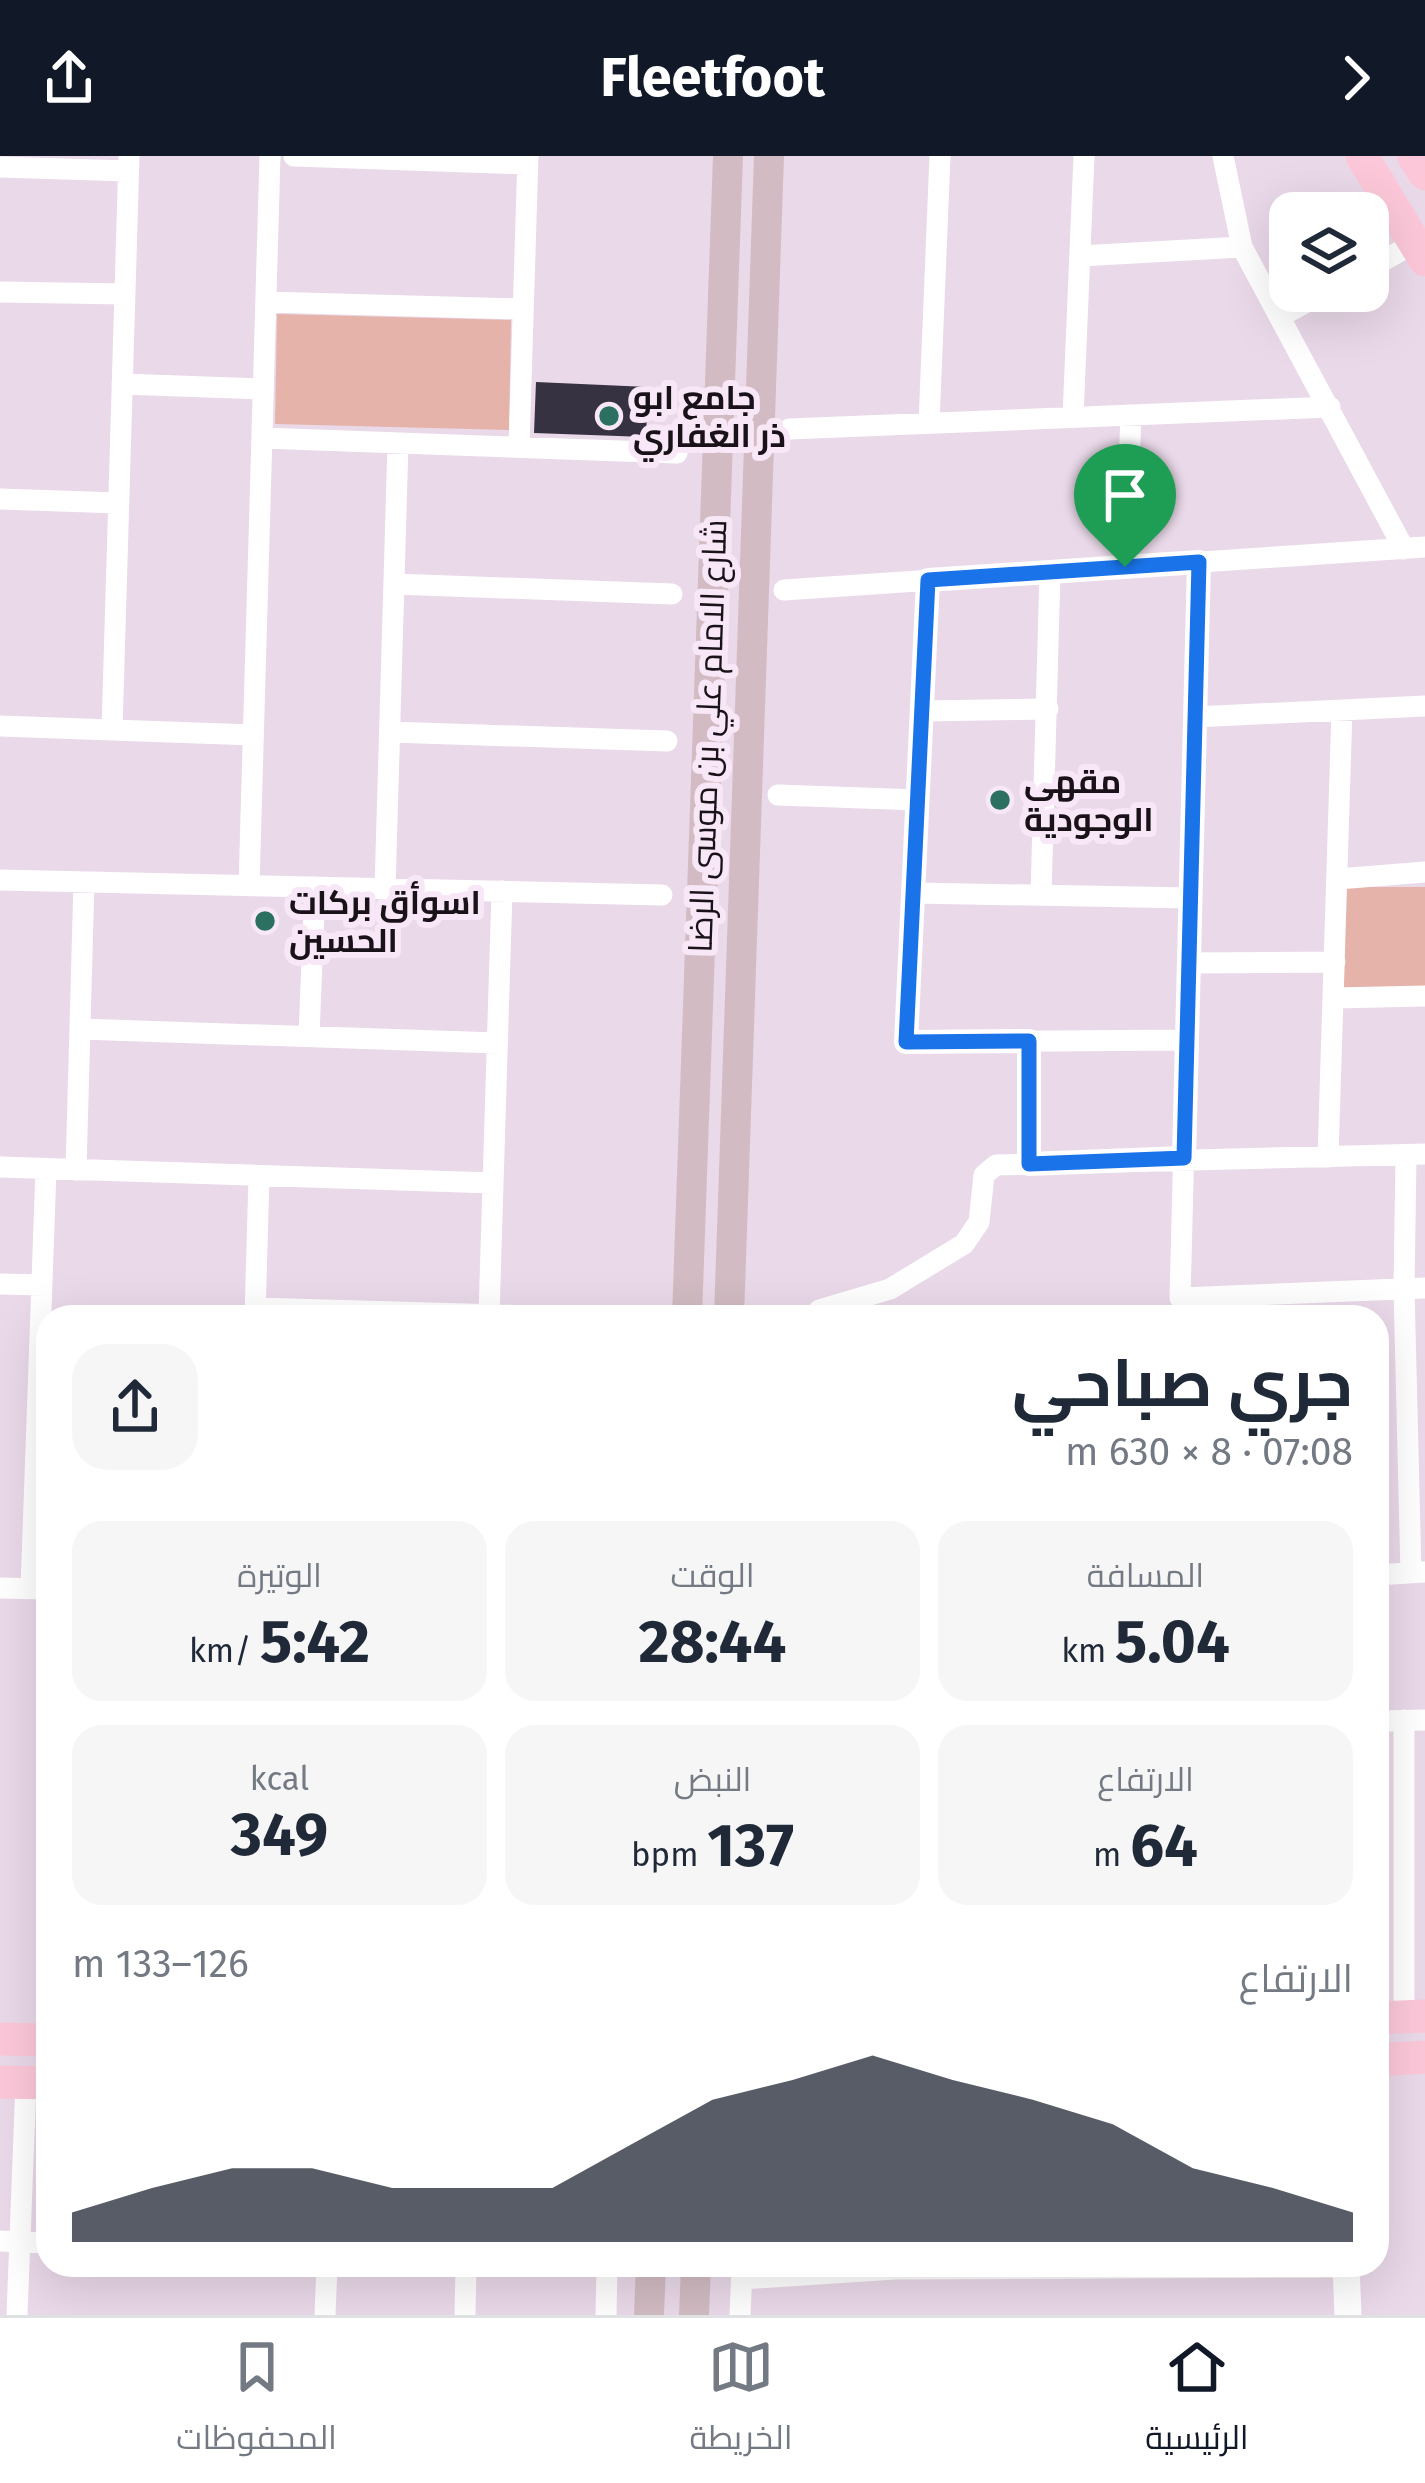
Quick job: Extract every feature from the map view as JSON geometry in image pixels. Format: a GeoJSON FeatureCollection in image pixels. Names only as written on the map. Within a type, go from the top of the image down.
{"type":"FeatureCollection","features":[{"type":"Feature","properties":{"kind":"main road","name":"شارع الامام علي بن موسى الرضا"},"geometry":{"type":"LineString","coordinates":[[687,1305],[728,156]]}},
{"type":"Feature","properties":{"kind":"main road","name":"شارع الامام علي بن موسى الرضا"},"geometry":{"type":"LineString","coordinates":[[729,1305],[770,156]]}},
{"type":"Feature","properties":{"kind":"main road"},"geometry":{"type":"LineString","coordinates":[[1363,156],[1420,252]]}},
{"type":"Feature","properties":{"kind":"main road"},"geometry":{"type":"LineString","coordinates":[[1413,156],[1425,175]]}},
{"type":"Feature","properties":{"kind":"main road"},"geometry":{"type":"LineString","coordinates":[[0,2039],[36,2040]]}},
{"type":"Feature","properties":{"kind":"main road"},"geometry":{"type":"LineString","coordinates":[[1389,2059],[1425,2057]]}},
{"type":"Feature","properties":{"kind":"main road"},"geometry":{"type":"LineString","coordinates":[[649,2315],[651,2277]]}},
{"type":"Feature","properties":{"kind":"main road"},"geometry":{"type":"LineString","coordinates":[[694,2315],[696,2277]]}},
{"type":"Feature","properties":{"kind":"street"},"geometry":{"type":"LineString","coordinates":[[249,886],[270,156]]}},
{"type":"Feature","properties":{"kind":"street"},"geometry":{"type":"LineString","coordinates":[[294,156],[528,160],[519,447]]}},
{"type":"Feature","properties":{"kind":"street"},"geometry":{"type":"LineString","coordinates":[[929,423],[940,156]]}},
{"type":"Feature","properties":{"kind":"street"},"geometry":{"type":"LineString","coordinates":[[1073,417],[1084,156]]}},
{"type":"Feature","properties":{"kind":"street"},"geometry":{"type":"LineString","coordinates":[[784,590],[1414,548],[1242,247],[1223,156]]}},
{"type":"Feature","properties":{"kind":"street"},"geometry":{"type":"LineString","coordinates":[[0,167],[128,164],[112,730]]}},
{"type":"Feature","properties":{"kind":"street"},"geometry":{"type":"LineString","coordinates":[[1080,256],[1242,247]]}},
{"type":"Feature","properties":{"kind":"street"},"geometry":{"type":"LineString","coordinates":[[1389,262],[1420,252]]}},
{"type":"Feature","properties":{"kind":"street"},"geometry":{"type":"LineString","coordinates":[[0,292],[124,294]]}},
{"type":"Feature","properties":{"kind":"street"},"geometry":{"type":"LineString","coordinates":[[266,302],[523,309]]}},
{"type":"Feature","properties":{"kind":"street"},"geometry":{"type":"LineString","coordinates":[[1281,316],[1288,312]]}},
{"type":"Feature","properties":{"kind":"street"},"geometry":{"type":"LineString","coordinates":[[122,384],[263,389]]}},
{"type":"Feature","properties":{"kind":"street"},"geometry":{"type":"LineString","coordinates":[[789,429],[1330,406]]}},
{"type":"Feature","properties":{"kind":"street"},"geometry":{"type":"LineString","coordinates":[[1125,567],[1131,415]]}},
{"type":"Feature","properties":{"kind":"street"},"geometry":{"type":"LineString","coordinates":[[262,438],[677,453]]}},
{"type":"Feature","properties":{"kind":"street"},"geometry":{"type":"LineString","coordinates":[[385,889],[398,442]]}},
{"type":"Feature","properties":{"kind":"street"},"geometry":{"type":"LineString","coordinates":[[0,499],[118,503]]}},
{"type":"Feature","properties":{"kind":"street"},"geometry":{"type":"LineString","coordinates":[[1199,562],[1180,1298],[1415,1288]]}},
{"type":"Feature","properties":{"kind":"street"},"geometry":{"type":"LineString","coordinates":[[1041,896],[1050,572]]}},
{"type":"Feature","properties":{"kind":"street"},"geometry":{"type":"LineString","coordinates":[[928,580],[906,1042],[1187,1040]]}},
{"type":"Feature","properties":{"kind":"street"},"geometry":{"type":"LineString","coordinates":[[394,584],[672,594]]}},
{"type":"Feature","properties":{"kind":"street"},"geometry":{"type":"LineString","coordinates":[[1195,717],[1425,706]]}},
{"type":"Feature","properties":{"kind":"street"},"geometry":{"type":"LineString","coordinates":[[923,711],[1048,709]]}},
{"type":"Feature","properties":{"kind":"street"},"geometry":{"type":"LineString","coordinates":[[1328,1157],[1342,710]]}},
{"type":"Feature","properties":{"kind":"street"},"geometry":{"type":"LineString","coordinates":[[0,726],[253,735]]}},
{"type":"Feature","properties":{"kind":"street"},"geometry":{"type":"LineString","coordinates":[[389,731],[667,741]]}},
{"type":"Feature","properties":{"kind":"street"},"geometry":{"type":"LineString","coordinates":[[778,796],[918,800]]}},
{"type":"Feature","properties":{"kind":"street"},"geometry":{"type":"LineString","coordinates":[[1338,879],[1425,872]]}},
{"type":"Feature","properties":{"kind":"street"},"geometry":{"type":"LineString","coordinates":[[0,880],[662,895]]}},
{"type":"Feature","properties":{"kind":"street"},"geometry":{"type":"LineString","coordinates":[[76,1170],[84,882]]}},
{"type":"Feature","properties":{"kind":"street"},"geometry":{"type":"LineString","coordinates":[[309,1036],[315,887]]}},
{"type":"Feature","properties":{"kind":"street"},"geometry":{"type":"LineString","coordinates":[[489,1305],[502,891]]}},
{"type":"Feature","properties":{"kind":"street"},"geometry":{"type":"LineString","coordinates":[[914,893],[1190,898]]}},
{"type":"Feature","properties":{"kind":"street"},"geometry":{"type":"LineString","coordinates":[[1189,963],[1335,962]]}},
{"type":"Feature","properties":{"kind":"street"},"geometry":{"type":"LineString","coordinates":[[1334,998],[1425,996]]}},
{"type":"Feature","properties":{"kind":"street"},"geometry":{"type":"LineString","coordinates":[[80,1029],[497,1042]]}},
{"type":"Feature","properties":{"kind":"street"},"geometry":{"type":"LineString","coordinates":[[1029,1041],[1029,1164]]}},
{"type":"Feature","properties":{"kind":"street"},"geometry":{"type":"LineString","coordinates":[[874,1305],[971,1238],[979,1222],[982,1181],[996,1165],[1416,1155],[1418,1573]]}},
{"type":"Feature","properties":{"kind":"street"},"geometry":{"type":"LineString","coordinates":[[0,1168],[493,1184]]}},
{"type":"Feature","properties":{"kind":"street"},"geometry":{"type":"LineString","coordinates":[[42,1305],[46,1169]]}},
{"type":"Feature","properties":{"kind":"street"},"geometry":{"type":"LineString","coordinates":[[255,1305],[259,1176]]}},
{"type":"Feature","properties":{"kind":"street"},"geometry":{"type":"LineString","coordinates":[[0,1284],[42,1285]]}},
{"type":"Feature","properties":{"kind":"street"},"geometry":{"type":"LineString","coordinates":[[1270,1293],[1270,1305]]}},
{"type":"Feature","properties":{"kind":"street"},"geometry":{"type":"LineString","coordinates":[[0,1588],[36,1589]]}},
{"type":"Feature","properties":{"kind":"street"},"geometry":{"type":"LineString","coordinates":[[1402,2017],[1414,1720]]}},
{"type":"Feature","properties":{"kind":"street"},"geometry":{"type":"LineString","coordinates":[[17,2315],[10,2241],[25,2082]]}},
{"type":"Feature","properties":{"kind":"street"},"geometry":{"type":"LineString","coordinates":[[325,2315],[327,2277]]}},
{"type":"Feature","properties":{"kind":"street"},"geometry":{"type":"LineString","coordinates":[[465,2315],[466,2277]]}},
{"type":"Feature","properties":{"kind":"street"},"geometry":{"type":"LineString","coordinates":[[606,2315],[608,2277]]}},
{"type":"Feature","properties":{"kind":"street"},"geometry":{"type":"LineString","coordinates":[[740,2315],[742,2277]]}},
{"type":"Feature","properties":{"kind":"street"},"geometry":{"type":"LineString","coordinates":[[1346,2277],[1348,2315]]}},
{"type":"Feature","properties":{"kind":"shaded area"},"geometry":{"type":"Polygon","coordinates":[[[277,314],[511,320],[509,430],[275,424],[277,314]]]}},
{"type":"Feature","properties":{"kind":"shaded area"},"geometry":{"type":"Polygon","coordinates":[[[1346,887],[1425,887],[1425,988],[1344,990],[1346,887]]]}},
{"type":"Feature","properties":{"kind":"building"},"geometry":{"type":"Polygon","coordinates":[[[536,382],[648,387],[646,437],[534,433],[536,382]]]}},
{"type":"Feature","properties":{"kind":"place","name":"جامع ابو ذر الغفاري"},"geometry":{"type":"Point","coordinates":[609,416]}},
{"type":"Feature","properties":{"kind":"place","name":"مقهى الوجودية"},"geometry":{"type":"Point","coordinates":[1000,800]}},
{"type":"Feature","properties":{"kind":"place","name":"اسوأق بركات الحسين"},"geometry":{"type":"Point","coordinates":[265,921]}},
{"type":"Feature","properties":{"kind":"route"},"geometry":{"type":"LineString","coordinates":[[1199,562],[1184,1158],[1029,1164],[1029,1041],[906,1042],[928,580],[1125,567],[1199,562]]}}]}
